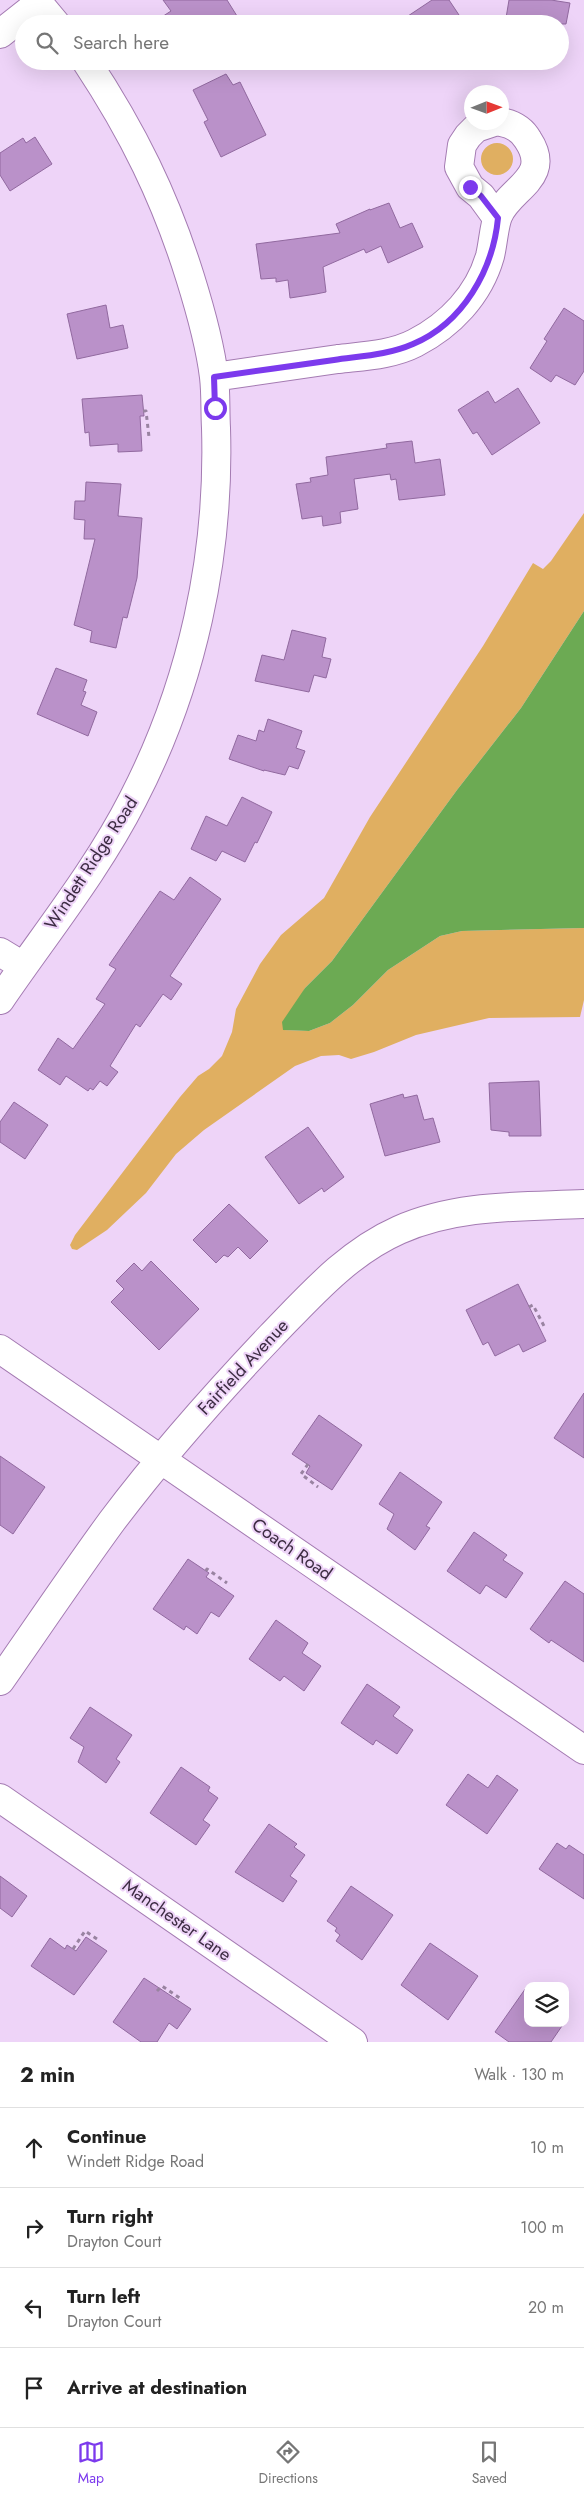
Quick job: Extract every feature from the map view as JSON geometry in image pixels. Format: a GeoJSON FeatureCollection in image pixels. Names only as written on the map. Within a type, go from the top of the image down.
{"type":"FeatureCollection","features":[{"type":"Feature","properties":{"kind":"street"},"geometry":{"type":"LineString","coordinates":[[0,34],[15,25]]}},
{"type":"Feature","properties":{"kind":"street","name":"Windett Ridge Road"},"geometry":{"type":"LineString","coordinates":[[0,1000],[98,859],[132,801],[161,740],[184,673],[203,600],[213,535],[217,460],[214,377],[200,308],[178,239],[154,177],[119,110],[92,70]]}},
{"type":"Feature","properties":{"kind":"street"},"geometry":{"type":"LineString","coordinates":[[214,377],[386,353],[414,344],[437,330],[461,309],[478,286],[489,259],[498,218],[505,202],[526,185],[532,176],[535,161],[532,145],[518,128],[509,125]]}},
{"type":"Feature","properties":{"kind":"street"},"geometry":{"type":"LineString","coordinates":[[474,130],[462,145],[460,167],[470,187],[481,196],[498,218]]}},
{"type":"Feature","properties":{"kind":"street"},"geometry":{"type":"LineString","coordinates":[[0,952],[23,966]]}},
{"type":"Feature","properties":{"kind":"street","name":"Fairfield Avenue"},"geometry":{"type":"LineString","coordinates":[[0,1682],[112,1521],[161,1459],[213,1397],[323,1282],[359,1253],[399,1230],[443,1215],[490,1209],[584,1204]]}},
{"type":"Feature","properties":{"kind":"street","name":"Coach Road"},"geometry":{"type":"LineString","coordinates":[[0,1349],[584,1750]]}},
{"type":"Feature","properties":{"kind":"street","name":"Manchester Lane"},"geometry":{"type":"LineString","coordinates":[[0,1798],[353,2042]]}},
{"type":"Feature","properties":{"kind":"path"},"geometry":{"type":"LineString","coordinates":[[143,412],[146,411],[148,437]]}},
{"type":"Feature","properties":{"kind":"path"},"geometry":{"type":"LineString","coordinates":[[529,1307],[533,1305],[544,1326]]}},
{"type":"Feature","properties":{"kind":"path"},"geometry":{"type":"LineString","coordinates":[[308,1464],[301,1474],[318,1487]]}},
{"type":"Feature","properties":{"kind":"path"},"geometry":{"type":"LineString","coordinates":[[206,1571],[207,1569],[227,1583]]}},
{"type":"Feature","properties":{"kind":"path"},"geometry":{"type":"LineString","coordinates":[[73,1949],[85,1931],[100,1941]]}},
{"type":"Feature","properties":{"kind":"path"},"geometry":{"type":"LineString","coordinates":[[157,1991],[162,1986],[181,1999]]}},
{"type":"Feature","properties":{"kind":"shaded area"},"geometry":{"type":"Polygon","coordinates":[[[497,143],[509,147],[513,159],[509,171],[497,175],[485,171],[481,159],[485,147],[497,143]]]}},
{"type":"Feature","properties":{"kind":"shaded area"},"geometry":{"type":"Polygon","coordinates":[[[584,513],[584,611],[521,708],[457,790],[332,961],[305,988],[284,1030],[309,1031],[330,1023],[353,1005],[388,970],[440,936],[462,931],[584,928],[584,1000],[580,1017],[489,1018],[416,1035],[351,1059],[339,1055],[321,1056],[295,1066],[204,1130],[176,1154],[146,1193],[107,1230],[77,1250],[72,1249],[70,1245],[75,1235],[180,1097],[198,1076],[209,1069],[222,1056],[232,1032],[236,1009],[260,964],[281,935],[324,898],[370,817],[483,646],[533,563],[543,569],[551,561],[584,513]]]}},
{"type":"Feature","properties":{"kind":"shaded area"},"geometry":{"type":"Polygon","coordinates":[[[584,611],[584,928],[462,931],[440,936],[388,970],[353,1005],[330,1023],[309,1031],[283,1030],[282,1022],[305,988],[332,961],[457,790],[521,708],[584,611]]]}},
{"type":"Feature","properties":{"kind":"building"},"geometry":{"type":"Polygon","coordinates":[[[163,0],[227,0],[236,15],[165,15],[171,11],[163,0]]]}},
{"type":"Feature","properties":{"kind":"building"},"geometry":{"type":"Polygon","coordinates":[[[432,0],[449,0],[459,15],[410,15],[432,0]]]}},
{"type":"Feature","properties":{"kind":"building"},"geometry":{"type":"Polygon","coordinates":[[[509,0],[551,0],[570,3],[568,15],[506,15],[509,0]]]}},
{"type":"Feature","properties":{"kind":"building"},"geometry":{"type":"Polygon","coordinates":[[[226,74],[233,85],[240,82],[266,135],[221,157],[204,122],[208,120],[193,90],[226,74]]]}},
{"type":"Feature","properties":{"kind":"building"},"geometry":{"type":"Polygon","coordinates":[[[35,137],[52,164],[10,191],[0,175],[0,153],[23,138],[26,143],[35,137]]]}},
{"type":"Feature","properties":{"kind":"building"},"geometry":{"type":"Polygon","coordinates":[[[389,203],[400,228],[412,223],[423,247],[388,263],[381,246],[366,253],[364,249],[323,267],[326,292],[316,294],[290,298],[288,280],[276,282],[276,278],[261,279],[256,244],[340,233],[336,224],[389,203]]]}},
{"type":"Feature","properties":{"kind":"building"},"geometry":{"type":"Polygon","coordinates":[[[106,305],[110,328],[123,325],[128,348],[77,359],[67,314],[106,305]]]}},
{"type":"Feature","properties":{"kind":"building"},"geometry":{"type":"Polygon","coordinates":[[[564,308],[584,321],[584,371],[575,385],[556,375],[551,382],[530,368],[547,341],[544,339],[564,308]]]}},
{"type":"Feature","properties":{"kind":"building"},"geometry":{"type":"Polygon","coordinates":[[[518,388],[540,423],[492,455],[477,432],[473,434],[458,410],[488,391],[495,403],[518,388]]]}},
{"type":"Feature","properties":{"kind":"building"},"geometry":{"type":"Polygon","coordinates":[[[142,395],[144,416],[140,416],[142,451],[118,452],[118,444],[90,446],[89,432],[85,433],[82,399],[142,395]]]}},
{"type":"Feature","properties":{"kind":"building"},"geometry":{"type":"Polygon","coordinates":[[[412,441],[415,463],[440,459],[445,495],[399,500],[396,479],[391,480],[390,474],[354,479],[358,509],[340,512],[341,523],[323,526],[322,516],[302,519],[296,484],[311,482],[310,478],[328,475],[326,457],[387,448],[386,444],[412,441]]]}},
{"type":"Feature","properties":{"kind":"building"},"geometry":{"type":"Polygon","coordinates":[[[86,482],[121,484],[118,516],[142,518],[137,578],[127,618],[123,617],[116,648],[90,642],[92,631],[74,625],[95,539],[84,539],[85,520],[74,519],[75,501],[85,501],[86,482]]]}},
{"type":"Feature","properties":{"kind":"building"},"geometry":{"type":"Polygon","coordinates":[[[292,630],[326,638],[322,657],[331,659],[326,678],[314,675],[309,692],[255,681],[262,655],[284,660],[292,630]]]}},
{"type":"Feature","properties":{"kind":"building"},"geometry":{"type":"Polygon","coordinates":[[[56,668],[87,680],[83,691],[86,692],[81,705],[97,712],[88,736],[37,714],[56,668]]]}},
{"type":"Feature","properties":{"kind":"building"},"geometry":{"type":"Polygon","coordinates":[[[268,719],[302,731],[296,748],[305,751],[298,769],[289,766],[285,775],[264,771],[229,759],[238,735],[256,741],[259,730],[264,732],[268,719]]]}},
{"type":"Feature","properties":{"kind":"building"},"geometry":{"type":"Polygon","coordinates":[[[242,797],[272,812],[257,843],[255,842],[245,862],[222,851],[216,861],[191,849],[206,816],[227,826],[242,797]]]}},
{"type":"Feature","properties":{"kind":"building"},"geometry":{"type":"Polygon","coordinates":[[[190,877],[221,899],[170,976],[182,984],[171,1000],[163,994],[140,1027],[136,1024],[110,1066],[118,1072],[107,1086],[100,1081],[93,1090],[90,1088],[88,1091],[66,1076],[60,1085],[38,1070],[58,1038],[73,1049],[105,1004],[96,999],[116,969],[109,965],[160,891],[174,900],[190,877]]]}},
{"type":"Feature","properties":{"kind":"building"},"geometry":{"type":"Polygon","coordinates":[[[539,1081],[541,1136],[509,1136],[509,1132],[491,1130],[489,1083],[539,1081]]]}},
{"type":"Feature","properties":{"kind":"building"},"geometry":{"type":"Polygon","coordinates":[[[403,1094],[404,1098],[417,1095],[424,1120],[433,1118],[440,1142],[385,1156],[370,1104],[403,1094]]]}},
{"type":"Feature","properties":{"kind":"building"},"geometry":{"type":"Polygon","coordinates":[[[14,1102],[48,1125],[25,1159],[0,1142],[0,1122],[14,1102]]]}},
{"type":"Feature","properties":{"kind":"building"},"geometry":{"type":"Polygon","coordinates":[[[308,1127],[344,1177],[324,1192],[322,1188],[299,1204],[265,1157],[308,1127]]]}},
{"type":"Feature","properties":{"kind":"building"},"geometry":{"type":"Polygon","coordinates":[[[229,1204],[268,1241],[250,1259],[238,1247],[228,1257],[224,1255],[216,1263],[193,1240],[229,1204]]]}},
{"type":"Feature","properties":{"kind":"building"},"geometry":{"type":"Polygon","coordinates":[[[151,1261],[199,1309],[159,1350],[111,1302],[124,1289],[116,1281],[134,1263],[142,1271],[151,1261]]]}},
{"type":"Feature","properties":{"kind":"building"},"geometry":{"type":"Polygon","coordinates":[[[518,1284],[546,1341],[523,1352],[519,1344],[495,1356],[488,1342],[483,1345],[466,1310],[518,1284]]]}},
{"type":"Feature","properties":{"kind":"building"},"geometry":{"type":"Polygon","coordinates":[[[584,1393],[584,1458],[554,1438],[584,1393]]]}},
{"type":"Feature","properties":{"kind":"building"},"geometry":{"type":"Polygon","coordinates":[[[319,1415],[362,1445],[332,1490],[306,1473],[310,1466],[292,1454],[319,1415]]]}},
{"type":"Feature","properties":{"kind":"building"},"geometry":{"type":"Polygon","coordinates":[[[0,1456],[45,1487],[13,1534],[0,1525],[0,1456]]]}},
{"type":"Feature","properties":{"kind":"building"},"geometry":{"type":"Polygon","coordinates":[[[400,1472],[442,1502],[426,1526],[430,1528],[415,1550],[387,1529],[394,1514],[379,1504],[400,1472]]]}},
{"type":"Feature","properties":{"kind":"building"},"geometry":{"type":"Polygon","coordinates":[[[474,1532],[507,1555],[503,1560],[523,1573],[506,1598],[486,1585],[480,1594],[447,1571],[474,1532]]]}},
{"type":"Feature","properties":{"kind":"building"},"geometry":{"type":"Polygon","coordinates":[[[188,1559],[209,1573],[206,1577],[234,1596],[219,1617],[211,1612],[197,1634],[186,1626],[184,1630],[153,1609],[188,1559]]]}},
{"type":"Feature","properties":{"kind":"building"},"geometry":{"type":"Polygon","coordinates":[[[565,1581],[584,1594],[584,1662],[551,1640],[549,1643],[530,1629],[565,1581]]]}},
{"type":"Feature","properties":{"kind":"building"},"geometry":{"type":"Polygon","coordinates":[[[276,1620],[308,1643],[302,1653],[321,1666],[304,1691],[284,1676],[280,1681],[249,1659],[276,1620]]]}},
{"type":"Feature","properties":{"kind":"building"},"geometry":{"type":"Polygon","coordinates":[[[367,1684],[400,1707],[393,1716],[413,1730],[397,1754],[376,1740],[373,1745],[341,1723],[367,1684]]]}},
{"type":"Feature","properties":{"kind":"building"},"geometry":{"type":"Polygon","coordinates":[[[90,1707],[132,1735],[116,1759],[120,1762],[106,1783],[78,1762],[84,1747],[70,1738],[90,1707]]]}},
{"type":"Feature","properties":{"kind":"building"},"geometry":{"type":"Polygon","coordinates":[[[181,1767],[210,1787],[208,1791],[218,1798],[203,1820],[210,1825],[196,1845],[150,1813],[181,1767]]]}},
{"type":"Feature","properties":{"kind":"building"},"geometry":{"type":"Polygon","coordinates":[[[468,1774],[488,1788],[497,1775],[518,1790],[487,1834],[446,1805],[468,1774]]]}},
{"type":"Feature","properties":{"kind":"building"},"geometry":{"type":"Polygon","coordinates":[[[269,1824],[297,1844],[294,1847],[305,1855],[290,1876],[297,1881],[283,1902],[235,1872],[269,1824]]]}},
{"type":"Feature","properties":{"kind":"building"},"geometry":{"type":"Polygon","coordinates":[[[557,1843],[566,1849],[569,1845],[584,1855],[584,1899],[539,1869],[557,1843]]]}},
{"type":"Feature","properties":{"kind":"building"},"geometry":{"type":"Polygon","coordinates":[[[0,1876],[27,1896],[12,1917],[0,1908],[0,1876]]]}},
{"type":"Feature","properties":{"kind":"building"},"geometry":{"type":"Polygon","coordinates":[[[351,1886],[393,1915],[362,1960],[336,1941],[340,1935],[335,1931],[337,1928],[327,1921],[351,1886]]]}},
{"type":"Feature","properties":{"kind":"building"},"geometry":{"type":"Polygon","coordinates":[[[86,1937],[107,1951],[74,1995],[31,1966],[50,1938],[65,1949],[67,1945],[76,1951],[86,1937]]]}},
{"type":"Feature","properties":{"kind":"building"},"geometry":{"type":"Polygon","coordinates":[[[430,1943],[478,1976],[448,2020],[401,1985],[430,1943]]]}},
{"type":"Feature","properties":{"kind":"building"},"geometry":{"type":"Polygon","coordinates":[[[144,1978],[191,2009],[177,2029],[169,2023],[157,2042],[141,2042],[113,2022],[144,1978]]]}},
{"type":"Feature","properties":{"kind":"building"},"geometry":{"type":"Polygon","coordinates":[[[524,1991],[524,2027],[561,2027],[551,2042],[509,2042],[495,2032],[524,1991]]]}},
{"type":"Feature","properties":{"kind":"route"},"geometry":{"type":"LineString","coordinates":[[215,408],[214,377],[386,353],[414,344],[437,330],[461,309],[478,286],[489,259],[496,233],[498,218],[481,196],[470,187]]}}]}
